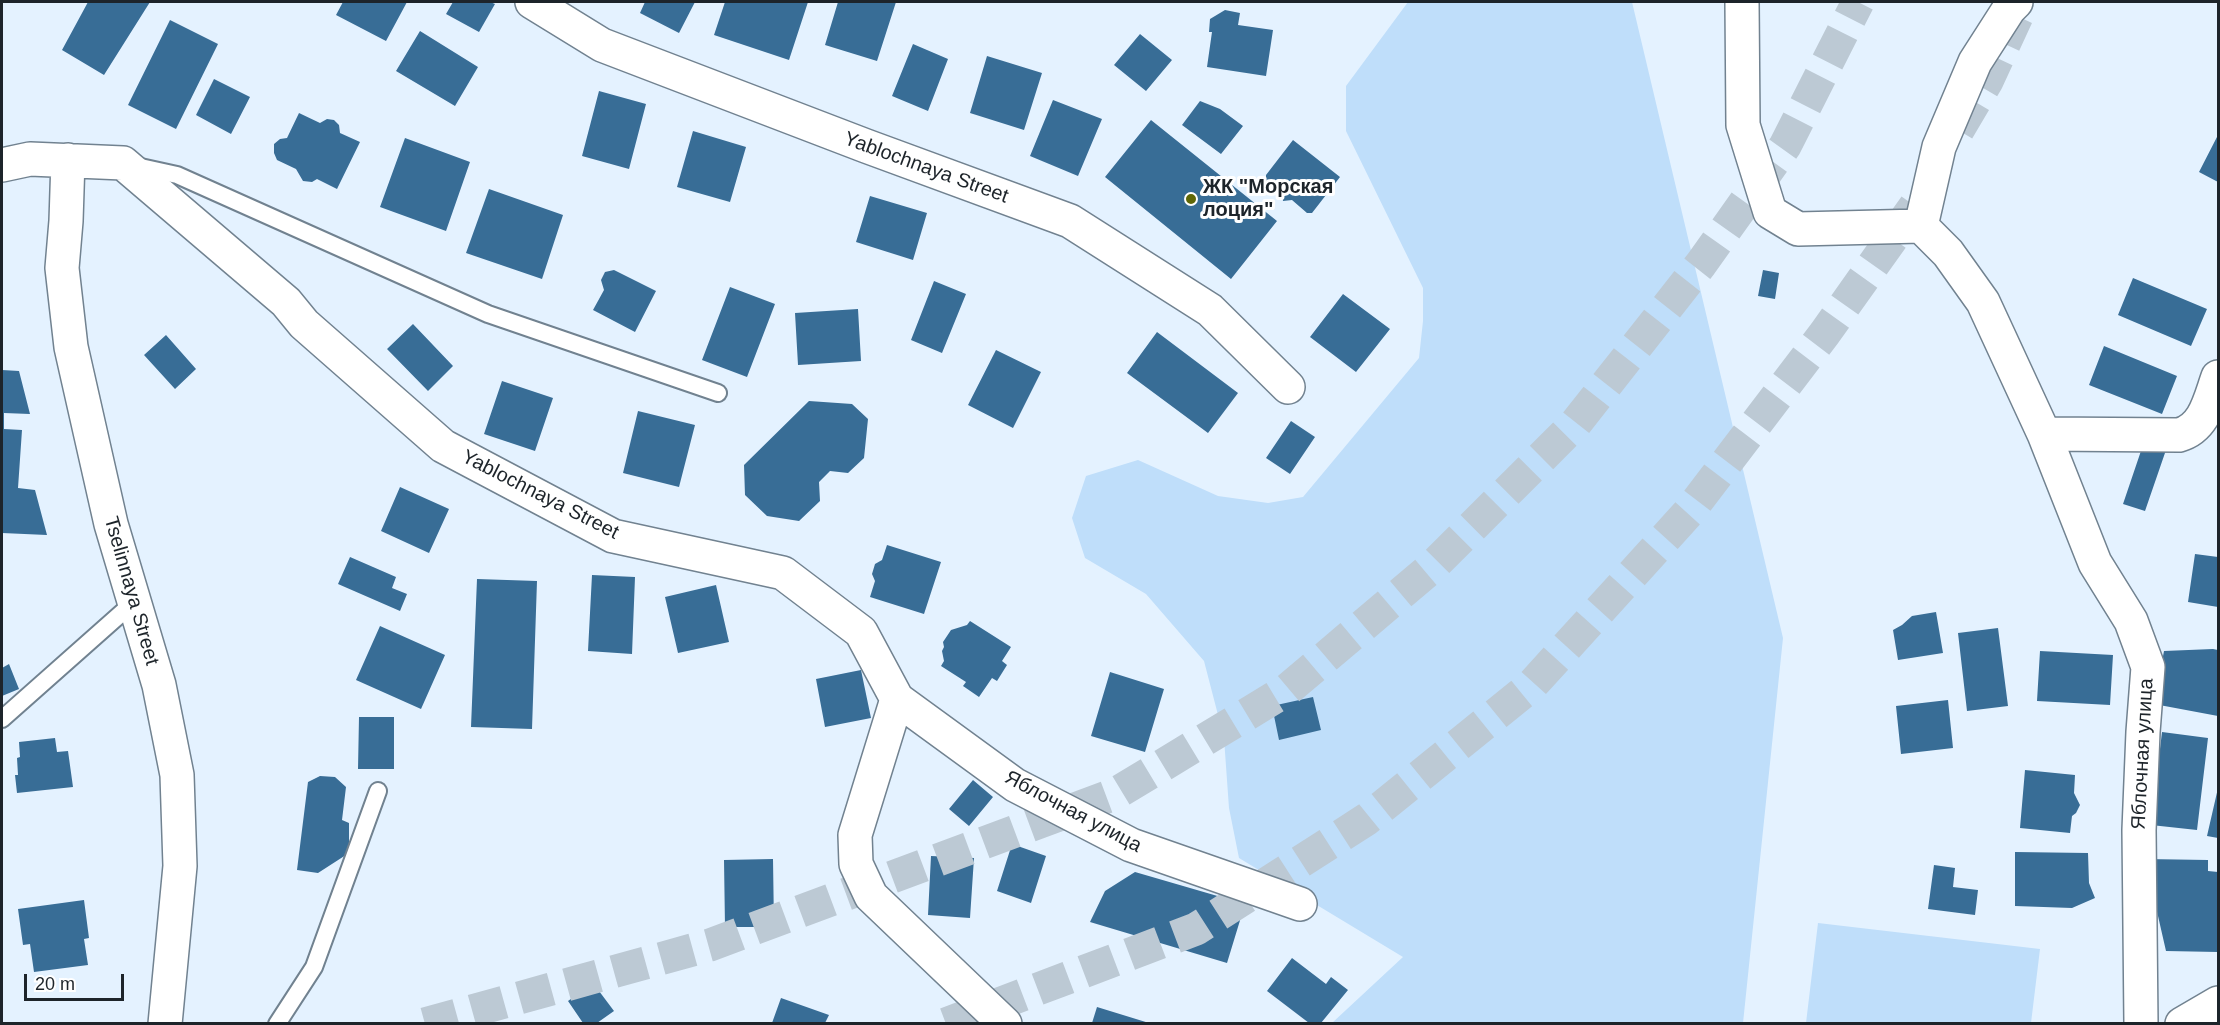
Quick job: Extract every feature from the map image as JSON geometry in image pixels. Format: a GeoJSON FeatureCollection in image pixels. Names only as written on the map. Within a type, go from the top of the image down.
{"type":"FeatureCollection","features":[{"type":"Feature","properties":{"kind":"street","name":"Yablochnaya Street"},"geometry":{"type":"LineString","coordinates":[[532,2],[602,45],[1070,221],[1210,310],[1288,387]]}},
{"type":"Feature","properties":{"kind":"street"},"geometry":{"type":"LineString","coordinates":[[1742,2],[1743,125],[1770,212],[1798,229],[1921,226],[1943,137],[1975,62],[2009,9],[2016,2]]}},
{"type":"Feature","properties":{"kind":"street"},"geometry":{"type":"LineString","coordinates":[[2,165],[30,159],[123,163]]}},
{"type":"Feature","properties":{"kind":"street","name":"Tselinnaya Street"},"geometry":{"type":"LineString","coordinates":[[68,160],[62,268],[71,347],[111,524],[159,685],[177,776],[180,866],[165,1023]]}},
{"type":"Feature","properties":{"kind":"street","name":"Yablochnaya Street"},"geometry":{"type":"LineString","coordinates":[[123,163],[286,302],[304,324],[443,446],[614,536],[783,573],[861,632],[897,699]]}},
{"type":"Feature","properties":{"kind":"street","name":"Яблочная улица"},"geometry":{"type":"LineString","coordinates":[[1921,226],[1948,253],[1983,302],[2044,434],[2095,563],[2131,621],[2148,667],[2139,830],[2141,1023]]}},
{"type":"Feature","properties":{"kind":"street"},"geometry":{"type":"LineString","coordinates":[[2044,434],[2179,435],[2190,432],[2199,423],[2218,377]]}},
{"type":"Feature","properties":{"kind":"street"},"geometry":{"type":"LineString","coordinates":[[897,699],[855,835],[856,864],[871,896],[1005,1023]]}},
{"type":"Feature","properties":{"kind":"street","name":"Яблочная улица"},"geometry":{"type":"LineString","coordinates":[[897,699],[1015,784],[1131,845],[1300,904]]}},
{"type":"Feature","properties":{"kind":"street"},"geometry":{"type":"LineString","coordinates":[[2182,1023],[2218,1003]]}},
{"type":"Feature","properties":{"kind":"lane"},"geometry":{"type":"LineString","coordinates":[[123,163],[177,175],[488,314],[718,393]]}},
{"type":"Feature","properties":{"kind":"lane"},"geometry":{"type":"LineString","coordinates":[[2,720],[134,602]]}},
{"type":"Feature","properties":{"kind":"lane"},"geometry":{"type":"LineString","coordinates":[[277,1023],[314,967],[378,791]]}},
{"type":"Feature","properties":{"kind":"shaded area"},"geometry":{"type":"Polygon","coordinates":[[[1408,2],[1632,2],[1783,638],[1743,1023],[1332,1023],[1403,957],[1239,858],[1229,808],[1224,738],[1204,661],[1146,594],[1085,558],[1072,518],[1086,476],[1138,460],[1218,496],[1268,503],[1303,497],[1419,358],[1423,321],[1423,288],[1346,131],[1346,86],[1408,2]]]}},
{"type":"Feature","properties":{"kind":"shaded area"},"geometry":{"type":"Polygon","coordinates":[[[1818,923],[2040,949],[2031,1023],[1806,1023],[1818,923]]]}},
{"type":"Feature","properties":{"kind":"building"},"geometry":{"type":"Polygon","coordinates":[[[88,2],[150,2],[104,75],[62,50],[88,2]]]}},
{"type":"Feature","properties":{"kind":"building"},"geometry":{"type":"Polygon","coordinates":[[[343,2],[407,2],[386,41],[336,15],[343,2]]]}},
{"type":"Feature","properties":{"kind":"building"},"geometry":{"type":"Polygon","coordinates":[[[453,2],[495,4],[479,32],[446,14],[453,2]]]}},
{"type":"Feature","properties":{"kind":"building"},"geometry":{"type":"Polygon","coordinates":[[[645,2],[695,2],[679,33],[640,13],[645,2]]]}},
{"type":"Feature","properties":{"kind":"building"},"geometry":{"type":"Polygon","coordinates":[[[725,2],[808,2],[789,60],[714,35],[725,2]]]}},
{"type":"Feature","properties":{"kind":"building"},"geometry":{"type":"Polygon","coordinates":[[[838,2],[896,2],[877,61],[825,45],[838,2]]]}},
{"type":"Feature","properties":{"kind":"building"},"geometry":{"type":"Polygon","coordinates":[[[1225,10],[1240,13],[1238,25],[1273,30],[1266,76],[1207,67],[1212,32],[1209,32],[1210,19],[1225,10]]]}},
{"type":"Feature","properties":{"kind":"building"},"geometry":{"type":"Polygon","coordinates":[[[170,20],[218,44],[176,129],[128,105],[170,20]]]}},
{"type":"Feature","properties":{"kind":"building"},"geometry":{"type":"Polygon","coordinates":[[[420,31],[478,67],[455,106],[396,71],[420,31]]]}},
{"type":"Feature","properties":{"kind":"building"},"geometry":{"type":"Polygon","coordinates":[[[1140,34],[1172,60],[1146,91],[1114,65],[1140,34]]]}},
{"type":"Feature","properties":{"kind":"building"},"geometry":{"type":"Polygon","coordinates":[[[913,44],[948,59],[928,111],[892,96],[913,44]]]}},
{"type":"Feature","properties":{"kind":"building"},"geometry":{"type":"Polygon","coordinates":[[[987,56],[1042,73],[1024,130],[970,113],[987,56]]]}},
{"type":"Feature","properties":{"kind":"building"},"geometry":{"type":"Polygon","coordinates":[[[214,79],[250,97],[231,134],[196,115],[214,79]]]}},
{"type":"Feature","properties":{"kind":"building"},"geometry":{"type":"Polygon","coordinates":[[[599,91],[646,104],[629,169],[582,156],[599,91]]]}},
{"type":"Feature","properties":{"kind":"building"},"geometry":{"type":"Polygon","coordinates":[[[1053,100],[1102,119],[1078,176],[1030,156],[1053,100]]]}},
{"type":"Feature","properties":{"kind":"building"},"geometry":{"type":"Polygon","coordinates":[[[1200,101],[1220,109],[1243,126],[1221,154],[1182,125],[1200,101]]]}},
{"type":"Feature","properties":{"kind":"building"},"geometry":{"type":"Polygon","coordinates":[[[299,113],[320,123],[327,119],[334,120],[339,125],[340,133],[360,142],[337,189],[317,179],[312,182],[303,181],[296,169],[277,160],[274,144],[280,139],[287,138],[299,113]]]}},
{"type":"Feature","properties":{"kind":"building","name":"ЖК \"Морская лоция\""},"geometry":{"type":"Polygon","coordinates":[[[1151,120],[1277,221],[1231,279],[1105,177],[1151,120]]]}},
{"type":"Feature","properties":{"kind":"building"},"geometry":{"type":"Polygon","coordinates":[[[693,131],[746,147],[730,202],[677,187],[693,131]]]}},
{"type":"Feature","properties":{"kind":"building"},"geometry":{"type":"Polygon","coordinates":[[[2218,135],[2218,182],[2199,172],[2218,135]]]}},
{"type":"Feature","properties":{"kind":"building"},"geometry":{"type":"Polygon","coordinates":[[[405,138],[470,162],[446,231],[380,207],[405,138]]]}},
{"type":"Feature","properties":{"kind":"building"},"geometry":{"type":"Polygon","coordinates":[[[1293,140],[1340,177],[1312,213],[1307,213],[1292,200],[1283,201],[1282,193],[1266,181],[1266,175],[1293,140]]]}},
{"type":"Feature","properties":{"kind":"building"},"geometry":{"type":"Polygon","coordinates":[[[489,189],[563,215],[542,279],[466,253],[489,189]]]}},
{"type":"Feature","properties":{"kind":"building"},"geometry":{"type":"Polygon","coordinates":[[[870,196],[927,213],[913,260],[856,242],[870,196]]]}},
{"type":"Feature","properties":{"kind":"building"},"geometry":{"type":"Polygon","coordinates":[[[614,270],[656,291],[635,332],[593,310],[604,290],[601,280],[605,272],[614,270]]]}},
{"type":"Feature","properties":{"kind":"building"},"geometry":{"type":"Polygon","coordinates":[[[1763,270],[1779,273],[1775,299],[1758,296],[1763,270]]]}},
{"type":"Feature","properties":{"kind":"building"},"geometry":{"type":"Polygon","coordinates":[[[2133,278],[2207,309],[2191,346],[2118,315],[2133,278]]]}},
{"type":"Feature","properties":{"kind":"building"},"geometry":{"type":"Polygon","coordinates":[[[934,281],[966,294],[942,353],[911,340],[934,281]]]}},
{"type":"Feature","properties":{"kind":"building"},"geometry":{"type":"Polygon","coordinates":[[[730,287],[775,304],[747,377],[702,360],[730,287]]]}},
{"type":"Feature","properties":{"kind":"building"},"geometry":{"type":"Polygon","coordinates":[[[1343,294],[1390,329],[1356,372],[1310,337],[1343,294]]]}},
{"type":"Feature","properties":{"kind":"building"},"geometry":{"type":"Polygon","coordinates":[[[858,309],[861,361],[798,365],[795,313],[858,309]]]}},
{"type":"Feature","properties":{"kind":"building"},"geometry":{"type":"Polygon","coordinates":[[[413,324],[453,366],[428,391],[387,349],[413,324]]]}},
{"type":"Feature","properties":{"kind":"building"},"geometry":{"type":"Polygon","coordinates":[[[1157,332],[1238,393],[1208,433],[1127,373],[1157,332]]]}},
{"type":"Feature","properties":{"kind":"building"},"geometry":{"type":"Polygon","coordinates":[[[166,335],[196,369],[175,389],[144,355],[166,335]]]}},
{"type":"Feature","properties":{"kind":"building"},"geometry":{"type":"Polygon","coordinates":[[[2104,346],[2177,376],[2162,414],[2089,385],[2104,346]]]}},
{"type":"Feature","properties":{"kind":"building"},"geometry":{"type":"Polygon","coordinates":[[[996,350],[1041,372],[1013,428],[968,405],[996,350]]]}},
{"type":"Feature","properties":{"kind":"building"},"geometry":{"type":"Polygon","coordinates":[[[2,370],[19,371],[30,414],[4,413],[4,429],[22,430],[18,488],[35,490],[47,535],[2,533],[2,370]]]}},
{"type":"Feature","properties":{"kind":"building"},"geometry":{"type":"Polygon","coordinates":[[[502,381],[553,398],[535,451],[484,434],[502,381]]]}},
{"type":"Feature","properties":{"kind":"building"},"geometry":{"type":"Polygon","coordinates":[[[809,401],[852,404],[868,419],[864,458],[848,473],[830,471],[819,482],[820,501],[799,521],[767,516],[745,495],[744,465],[809,401]]]}},
{"type":"Feature","properties":{"kind":"building"},"geometry":{"type":"Polygon","coordinates":[[[638,411],[695,425],[679,487],[623,473],[638,411]]]}},
{"type":"Feature","properties":{"kind":"building"},"geometry":{"type":"Polygon","coordinates":[[[1291,421],[1315,437],[1290,474],[1266,458],[1291,421]]]}},
{"type":"Feature","properties":{"kind":"building"},"geometry":{"type":"Polygon","coordinates":[[[2144,442],[2166,450],[2145,511],[2123,504],[2144,442]]]}},
{"type":"Feature","properties":{"kind":"building"},"geometry":{"type":"Polygon","coordinates":[[[400,487],[449,509],[429,553],[381,531],[400,487]]]}},
{"type":"Feature","properties":{"kind":"building"},"geometry":{"type":"Polygon","coordinates":[[[887,545],[941,562],[924,614],[870,597],[875,581],[872,574],[875,564],[882,560],[887,545]]]}},
{"type":"Feature","properties":{"kind":"building"},"geometry":{"type":"Polygon","coordinates":[[[2195,554],[2218,557],[2218,607],[2188,602],[2195,554]]]}},
{"type":"Feature","properties":{"kind":"building"},"geometry":{"type":"Polygon","coordinates":[[[350,557],[396,577],[392,588],[407,594],[400,611],[338,584],[350,557]]]}},
{"type":"Feature","properties":{"kind":"building"},"geometry":{"type":"Polygon","coordinates":[[[592,575],[635,577],[632,654],[588,651],[592,575]]]}},
{"type":"Feature","properties":{"kind":"building"},"geometry":{"type":"Polygon","coordinates":[[[477,579],[537,581],[532,729],[471,727],[477,579]]]}},
{"type":"Feature","properties":{"kind":"building"},"geometry":{"type":"Polygon","coordinates":[[[716,585],[729,642],[678,653],[665,597],[716,585]]]}},
{"type":"Feature","properties":{"kind":"building"},"geometry":{"type":"Polygon","coordinates":[[[1936,612],[1943,653],[1898,660],[1893,630],[1912,616],[1936,612]]]}},
{"type":"Feature","properties":{"kind":"building"},"geometry":{"type":"Polygon","coordinates":[[[970,621],[1011,647],[1002,661],[1007,665],[997,681],[992,678],[979,697],[963,686],[966,682],[941,666],[944,661],[943,642],[951,630],[967,625],[970,621]]]}},
{"type":"Feature","properties":{"kind":"building"},"geometry":{"type":"Polygon","coordinates":[[[380,626],[445,655],[421,709],[356,680],[380,626]]]}},
{"type":"Feature","properties":{"kind":"building"},"geometry":{"type":"Polygon","coordinates":[[[1998,628],[2008,706],[1967,711],[1958,633],[1998,628]]]}},
{"type":"Feature","properties":{"kind":"building"},"geometry":{"type":"Polygon","coordinates":[[[2218,650],[2218,716],[2154,704],[2164,651],[2218,650]]]}},
{"type":"Feature","properties":{"kind":"building"},"geometry":{"type":"Polygon","coordinates":[[[2040,651],[2113,655],[2110,705],[2037,701],[2040,651]]]}},
{"type":"Feature","properties":{"kind":"building"},"geometry":{"type":"Polygon","coordinates":[[[9,664],[19,689],[2,696],[2,668],[9,664]]]}},
{"type":"Feature","properties":{"kind":"building"},"geometry":{"type":"Polygon","coordinates":[[[861,670],[871,718],[825,727],[816,679],[861,670]]]}},
{"type":"Feature","properties":{"kind":"building"},"geometry":{"type":"Polygon","coordinates":[[[1110,672],[1164,689],[1145,752],[1091,736],[1110,672]]]}},
{"type":"Feature","properties":{"kind":"building"},"geometry":{"type":"Polygon","coordinates":[[[1313,697],[1321,730],[1279,740],[1272,706],[1313,697]]]}},
{"type":"Feature","properties":{"kind":"building"},"geometry":{"type":"Polygon","coordinates":[[[1948,700],[1953,748],[1901,754],[1896,706],[1948,700]]]}},
{"type":"Feature","properties":{"kind":"building"},"geometry":{"type":"Polygon","coordinates":[[[359,717],[394,717],[394,769],[358,769],[359,717]]]}},
{"type":"Feature","properties":{"kind":"building"},"geometry":{"type":"Polygon","coordinates":[[[2162,732],[2208,738],[2197,830],[2151,825],[2162,732]]]}},
{"type":"Feature","properties":{"kind":"building"},"geometry":{"type":"Polygon","coordinates":[[[55,738],[57,752],[68,751],[73,787],[17,793],[15,775],[18,775],[19,742],[55,738]]]}},
{"type":"Feature","properties":{"kind":"building"},"geometry":{"type":"Polygon","coordinates":[[[2025,770],[2075,775],[2074,793],[2080,805],[2072,816],[2070,833],[2020,828],[2025,770]]]}},
{"type":"Feature","properties":{"kind":"building"},"geometry":{"type":"Polygon","coordinates":[[[320,776],[335,777],[346,787],[342,820],[349,823],[349,853],[318,873],[297,870],[308,782],[320,776]]]}},
{"type":"Feature","properties":{"kind":"building"},"geometry":{"type":"Polygon","coordinates":[[[973,780],[993,797],[969,826],[949,809],[973,780]]]}},
{"type":"Feature","properties":{"kind":"building"},"geometry":{"type":"Polygon","coordinates":[[[2218,788],[2218,838],[2207,836],[2218,788]]]}},
{"type":"Feature","properties":{"kind":"building"},"geometry":{"type":"Polygon","coordinates":[[[1012,844],[1046,856],[1031,903],[997,891],[1012,844]]]}},
{"type":"Feature","properties":{"kind":"building"},"geometry":{"type":"Polygon","coordinates":[[[2015,852],[2088,853],[2089,883],[2095,898],[2072,908],[2015,906],[2015,852]]]}},
{"type":"Feature","properties":{"kind":"building"},"geometry":{"type":"Polygon","coordinates":[[[931,856],[974,858],[970,918],[928,915],[931,856]]]}},
{"type":"Feature","properties":{"kind":"building"},"geometry":{"type":"Polygon","coordinates":[[[773,859],[774,927],[725,927],[724,860],[773,859]]]}},
{"type":"Feature","properties":{"kind":"building"},"geometry":{"type":"Polygon","coordinates":[[[2145,859],[2208,860],[2208,871],[2218,872],[2218,952],[2166,951],[2145,859]]]}},
{"type":"Feature","properties":{"kind":"building"},"geometry":{"type":"Polygon","coordinates":[[[1934,865],[1955,868],[1953,887],[1978,890],[1975,915],[1928,909],[1934,865]]]}},
{"type":"Feature","properties":{"kind":"building"},"geometry":{"type":"Polygon","coordinates":[[[1135,872],[1245,904],[1227,963],[1090,922],[1105,891],[1135,872]]]}},
{"type":"Feature","properties":{"kind":"building"},"geometry":{"type":"Polygon","coordinates":[[[84,900],[89,938],[84,939],[88,965],[34,972],[30,944],[23,945],[18,909],[84,900]]]}},
{"type":"Feature","properties":{"kind":"building"},"geometry":{"type":"Polygon","coordinates":[[[1292,958],[1326,984],[1331,977],[1348,990],[1321,1023],[1309,1023],[1267,991],[1292,958]]]}},
{"type":"Feature","properties":{"kind":"building"},"geometry":{"type":"Polygon","coordinates":[[[593,983],[614,1011],[597,1023],[583,1023],[568,1001],[593,983]]]}},
{"type":"Feature","properties":{"kind":"building"},"geometry":{"type":"Polygon","coordinates":[[[781,998],[829,1015],[825,1023],[772,1023],[781,998]]]}},
{"type":"Feature","properties":{"kind":"building"},"geometry":{"type":"Polygon","coordinates":[[[1097,1007],[1149,1023],[1092,1023],[1097,1007]]]}},
{"type":"Feature","properties":{"kind":"tunnel"},"geometry":{"type":"LineString","coordinates":[[425,1024],[710,945],[1115,794],[1287,690],[1431,568],[1576,423],[1701,264],[1785,146],[1858,2]]}},
{"type":"Feature","properties":{"kind":"tunnel"},"geometry":{"type":"LineString","coordinates":[[1958,130],[1987,81],[2017,16]]}},
{"type":"Feature","properties":{"kind":"tunnel"},"geometry":{"type":"LineString","coordinates":[[946,1024],[1196,929],[1367,819],[1531,686],[1688,513],[1825,333],[1915,206]]}},
{"type":"Feature","properties":{"kind":"place","name":"ЖК \"Морская лоция\""},"geometry":{"type":"Point","coordinates":[1191,199]}}]}
